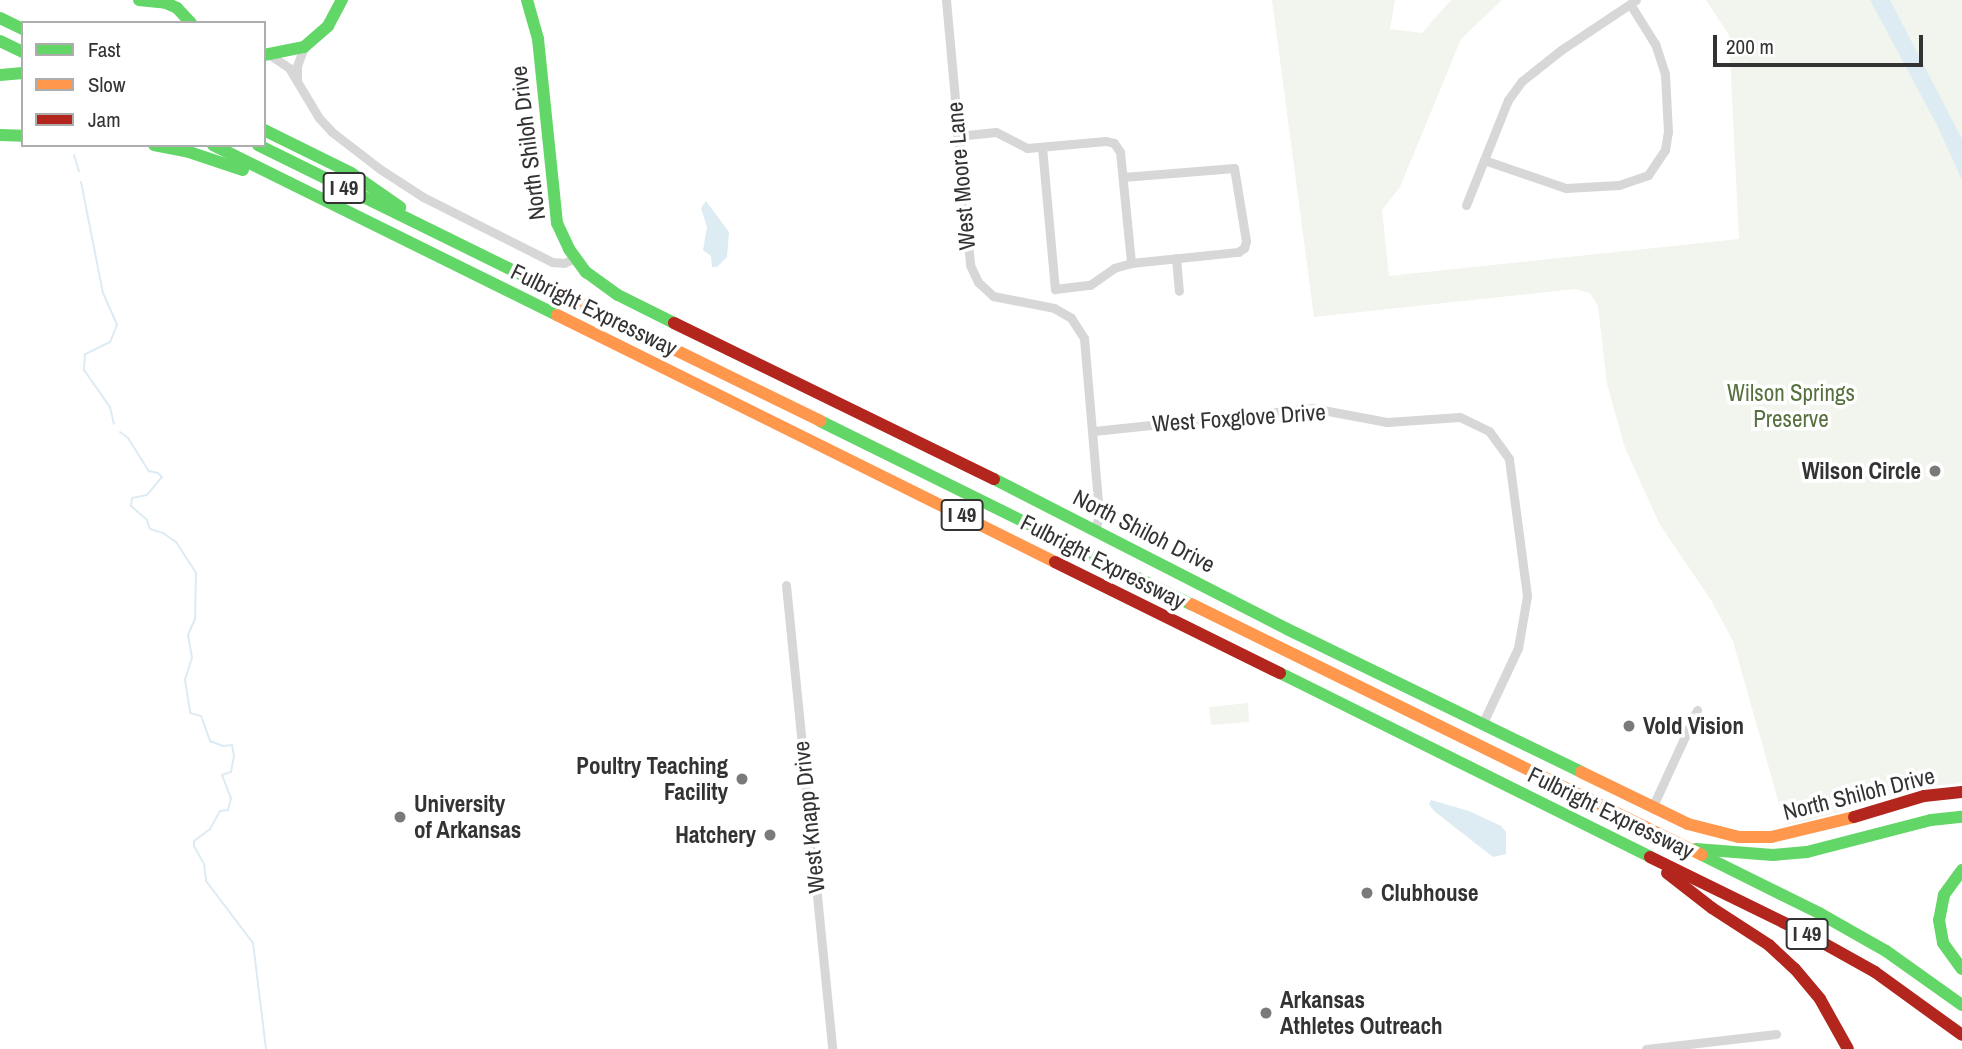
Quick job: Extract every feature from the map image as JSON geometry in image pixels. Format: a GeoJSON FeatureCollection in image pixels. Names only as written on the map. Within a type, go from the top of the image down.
{"type":"FeatureCollection","features":[{"type":"Feature","properties":{"kind":"main road"},"geometry":{"type":"LineString","coordinates":[[139,0],[158,1],[177,8],[189,21]]}},
{"type":"Feature","properties":{"kind":"main road"},"geometry":{"type":"LineString","coordinates":[[267,55],[304,47],[328,26],[342,0]]}},
{"type":"Feature","properties":{"kind":"main road","name":"North Shiloh Drive"},"geometry":{"type":"LineString","coordinates":[[527,0],[538,39],[554,208],[562,238],[586,272],[618,295],[1096,529],[1287,629],[1688,824],[1722,834],[1771,837],[1814,828],[1924,796],[1962,792]]}},
{"type":"Feature","properties":{"kind":"main road"},"geometry":{"type":"LineString","coordinates":[[0,18],[21,28]]}},
{"type":"Feature","properties":{"kind":"main road"},"geometry":{"type":"LineString","coordinates":[[0,41],[21,51]]}},
{"type":"Feature","properties":{"kind":"main road"},"geometry":{"type":"LineString","coordinates":[[0,75],[21,73]]}},
{"type":"Feature","properties":{"kind":"main road"},"geometry":{"type":"LineString","coordinates":[[266,131],[369,183],[430,230]]}},
{"type":"Feature","properties":{"kind":"main road"},"geometry":{"type":"LineString","coordinates":[[0,135],[21,136]]}},
{"type":"Feature","properties":{"kind":"main road"},"geometry":{"type":"LineString","coordinates":[[165,147],[186,151],[263,177],[283,179]]}},
{"type":"Feature","properties":{"kind":"main road","name":"Fulbright Expressway"},"geometry":{"type":"LineString","coordinates":[[218,147],[1841,952],[1908,994],[1962,1035]]}},
{"type":"Feature","properties":{"kind":"main road","name":"Fulbright Expressway"},"geometry":{"type":"LineString","coordinates":[[262,147],[1688,848],[1852,932],[1915,970],[1962,1005]]}},
{"type":"Feature","properties":{"kind":"main road"},"geometry":{"type":"LineString","coordinates":[[1688,848],[1773,855],[1807,852],[1931,820],[1962,817]]}},
{"type":"Feature","properties":{"kind":"main road"},"geometry":{"type":"LineString","coordinates":[[1640,851],[1789,962],[1820,999],[1848,1049]]}},
{"type":"Feature","properties":{"kind":"main road"},"geometry":{"type":"LineString","coordinates":[[1962,870],[1944,895],[1939,920],[1943,943],[1962,969]]}},
{"type":"Feature","properties":{"kind":"street","name":"West Moore Lane"},"geometry":{"type":"LineString","coordinates":[[946,0],[972,274],[993,296],[1054,307],[1078,327],[1088,351],[1099,513],[1096,529]]}},
{"type":"Feature","properties":{"kind":"street"},"geometry":{"type":"LineString","coordinates":[[1466,205],[1484,159],[1508,100],[1522,81],[1560,50],[1633,2],[1656,44],[1665,74],[1668,132],[1665,150],[1648,175],[1635,182],[1611,187],[1566,188],[1484,159]]}},
{"type":"Feature","properties":{"kind":"street"},"geometry":{"type":"LineString","coordinates":[[297,81],[297,66],[304,47]]}},
{"type":"Feature","properties":{"kind":"street"},"geometry":{"type":"LineString","coordinates":[[267,55],[287,67],[319,118],[344,142],[423,197],[552,262],[559,264],[575,258]]}},
{"type":"Feature","properties":{"kind":"street"},"geometry":{"type":"LineString","coordinates":[[957,136],[996,132],[1024,148],[1110,141],[1120,152],[1131,263]]}},
{"type":"Feature","properties":{"kind":"street"},"geometry":{"type":"LineString","coordinates":[[1042,147],[1055,289],[1090,285],[1114,268],[1131,263],[1238,252],[1244,248],[1246,241],[1237,171],[1227,166],[1123,177]]}},
{"type":"Feature","properties":{"kind":"street"},"geometry":{"type":"LineString","coordinates":[[1176,258],[1179,291]]}},
{"type":"Feature","properties":{"kind":"street","name":"West Foxglove Drive"},"geometry":{"type":"LineString","coordinates":[[1094,431],[1312,408],[1387,422],[1460,417],[1489,431],[1509,459],[1527,596],[1518,648],[1482,724]]}},
{"type":"Feature","properties":{"kind":"street","name":"West Knapp Drive"},"geometry":{"type":"LineString","coordinates":[[786,585],[832,1049]]}},
{"type":"Feature","properties":{"kind":"street"},"geometry":{"type":"LineString","coordinates":[[1652,808],[1697,710]]}},
{"type":"Feature","properties":{"kind":"street"},"geometry":{"type":"LineString","coordinates":[[1646,1049],[1690,1047],[1776,1034]]}},
{"type":"Feature","properties":{"kind":"green space","name":"Wilson Springs Preserve"},"geometry":{"type":"Polygon","coordinates":[[[1272,0],[1395,0],[1390,29],[1422,33],[1451,0],[1502,0],[1461,39],[1400,187],[1382,210],[1389,276],[1739,239],[1729,35],[1706,0],[1962,0],[1962,783],[1922,787],[1811,820],[1785,825],[1733,641],[1711,600],[1660,525],[1625,448],[1607,384],[1598,306],[1590,293],[1575,289],[1314,317],[1272,0]]]}},
{"type":"Feature","properties":{"kind":"green space"},"geometry":{"type":"Polygon","coordinates":[[[1248,703],[1249,722],[1211,725],[1209,707],[1248,703]]]}},
{"type":"Feature","properties":{"kind":"shaded area"},"geometry":{"type":"Polygon","coordinates":[[[1870,0],[1890,0],[1962,139],[1962,180],[1937,125],[1870,0]]]}},
{"type":"Feature","properties":{"kind":"shaded area"},"geometry":{"type":"Polygon","coordinates":[[[706,201],[729,232],[727,257],[717,267],[712,267],[711,256],[703,250],[707,227],[701,208],[706,201]]]}},
{"type":"Feature","properties":{"kind":"shaded area"},"geometry":{"type":"Polygon","coordinates":[[[1431,800],[1469,811],[1501,826],[1506,832],[1506,854],[1493,857],[1434,811],[1429,804],[1431,800]]]}},
{"type":"Feature","properties":{"kind":"waterway"},"geometry":{"type":"LineString","coordinates":[[74,155],[79,171]]}},
{"type":"Feature","properties":{"kind":"waterway"},"geometry":{"type":"LineString","coordinates":[[81,182],[103,293],[117,325],[110,342],[85,354],[84,370],[110,407],[114,424]]}},
{"type":"Feature","properties":{"kind":"waterway"},"geometry":{"type":"LineString","coordinates":[[120,432],[128,438],[149,471],[162,477],[147,495],[132,498],[131,506],[147,520],[150,529],[163,533],[176,542],[196,573],[195,619],[188,635],[192,658],[185,680],[190,713],[201,716],[210,741],[223,746],[232,745],[234,756],[231,772],[222,775],[231,798],[228,810],[220,811],[210,829],[194,841],[194,846],[204,864],[206,881],[253,943],[266,1049]]}},
{"type":"Feature","properties":{"kind":"traffic: fast"},"geometry":{"type":"LineString","coordinates":[[139,0],[166,3],[177,8],[189,21]]}},
{"type":"Feature","properties":{"kind":"traffic: fast"},"geometry":{"type":"LineString","coordinates":[[266,55],[304,47],[328,26],[342,0]]}},
{"type":"Feature","properties":{"kind":"traffic: fast"},"geometry":{"type":"LineString","coordinates":[[527,0],[538,39],[557,223],[569,249],[586,272],[618,295],[674,323]]}},
{"type":"Feature","properties":{"kind":"traffic: fast"},"geometry":{"type":"LineString","coordinates":[[0,18],[21,28]]}},
{"type":"Feature","properties":{"kind":"traffic: fast"},"geometry":{"type":"LineString","coordinates":[[0,41],[21,51]]}},
{"type":"Feature","properties":{"kind":"traffic: fast"},"geometry":{"type":"LineString","coordinates":[[0,75],[21,73]]}},
{"type":"Feature","properties":{"kind":"traffic: fast"},"geometry":{"type":"LineString","coordinates":[[266,131],[351,173],[400,207]]}},
{"type":"Feature","properties":{"kind":"traffic: fast"},"geometry":{"type":"LineString","coordinates":[[0,135],[21,136]]}},
{"type":"Feature","properties":{"kind":"traffic: fast"},"geometry":{"type":"LineString","coordinates":[[165,147],[186,151],[243,170]]}},
{"type":"Feature","properties":{"kind":"traffic: fast"},"geometry":{"type":"LineString","coordinates":[[217,147],[557,315]]}},
{"type":"Feature","properties":{"kind":"traffic: fast"},"geometry":{"type":"LineString","coordinates":[[262,147],[551,289]]}},
{"type":"Feature","properties":{"kind":"traffic: fast"},"geometry":{"type":"LineString","coordinates":[[820,421],[1191,604]]}},
{"type":"Feature","properties":{"kind":"traffic: fast"},"geometry":{"type":"LineString","coordinates":[[994,479],[1287,629],[1581,772]]}},
{"type":"Feature","properties":{"kind":"traffic: fast"},"geometry":{"type":"LineString","coordinates":[[1280,673],[1650,857]]}},
{"type":"Feature","properties":{"kind":"traffic: fast"},"geometry":{"type":"LineString","coordinates":[[1696,849],[1773,855],[1807,852],[1931,820],[1962,817]]}},
{"type":"Feature","properties":{"kind":"traffic: fast"},"geometry":{"type":"LineString","coordinates":[[1702,855],[1819,913],[1886,951],[1962,1005]]}},
{"type":"Feature","properties":{"kind":"traffic: fast"},"geometry":{"type":"LineString","coordinates":[[1962,870],[1944,895],[1939,920],[1943,943],[1962,969]]}},
{"type":"Feature","properties":{"kind":"traffic: slow"},"geometry":{"type":"LineString","coordinates":[[551,289],[820,421]]}},
{"type":"Feature","properties":{"kind":"traffic: slow"},"geometry":{"type":"LineString","coordinates":[[557,315],[1055,562]]}},
{"type":"Feature","properties":{"kind":"traffic: slow"},"geometry":{"type":"LineString","coordinates":[[1191,604],[1702,855]]}},
{"type":"Feature","properties":{"kind":"traffic: slow"},"geometry":{"type":"LineString","coordinates":[[1581,772],[1688,824],[1739,837],[1771,837],[1854,817]]}},
{"type":"Feature","properties":{"kind":"traffic: jam"},"geometry":{"type":"LineString","coordinates":[[674,323],[994,479]]}},
{"type":"Feature","properties":{"kind":"traffic: jam"},"geometry":{"type":"LineString","coordinates":[[1055,562],[1280,673]]}},
{"type":"Feature","properties":{"kind":"traffic: jam"},"geometry":{"type":"LineString","coordinates":[[1854,817],[1924,796],[1962,792]]}},
{"type":"Feature","properties":{"kind":"traffic: jam"},"geometry":{"type":"LineString","coordinates":[[1650,857],[1807,934],[1875,972],[1962,1035]]}},
{"type":"Feature","properties":{"kind":"traffic: jam"},"geometry":{"type":"LineString","coordinates":[[1667,873],[1712,908],[1769,945],[1795,969],[1820,999],[1848,1049]]}},
{"type":"Feature","properties":{"kind":"place","name":"Wilson Circle"},"geometry":{"type":"Point","coordinates":[1935,471]}},
{"type":"Feature","properties":{"kind":"place","name":"Vold Vision"},"geometry":{"type":"Point","coordinates":[1629,726]}},
{"type":"Feature","properties":{"kind":"place","name":"Poultry Teaching Facility"},"geometry":{"type":"Point","coordinates":[742,779]}},
{"type":"Feature","properties":{"kind":"place","name":"University of Arkansas"},"geometry":{"type":"Point","coordinates":[400,817]}},
{"type":"Feature","properties":{"kind":"place","name":"Hatchery"},"geometry":{"type":"Point","coordinates":[770,835]}},
{"type":"Feature","properties":{"kind":"place","name":"Clubhouse"},"geometry":{"type":"Point","coordinates":[1367,893]}},
{"type":"Feature","properties":{"kind":"place","name":"Arkansas Athletes Outreach"},"geometry":{"type":"Point","coordinates":[1266,1013]}}]}
